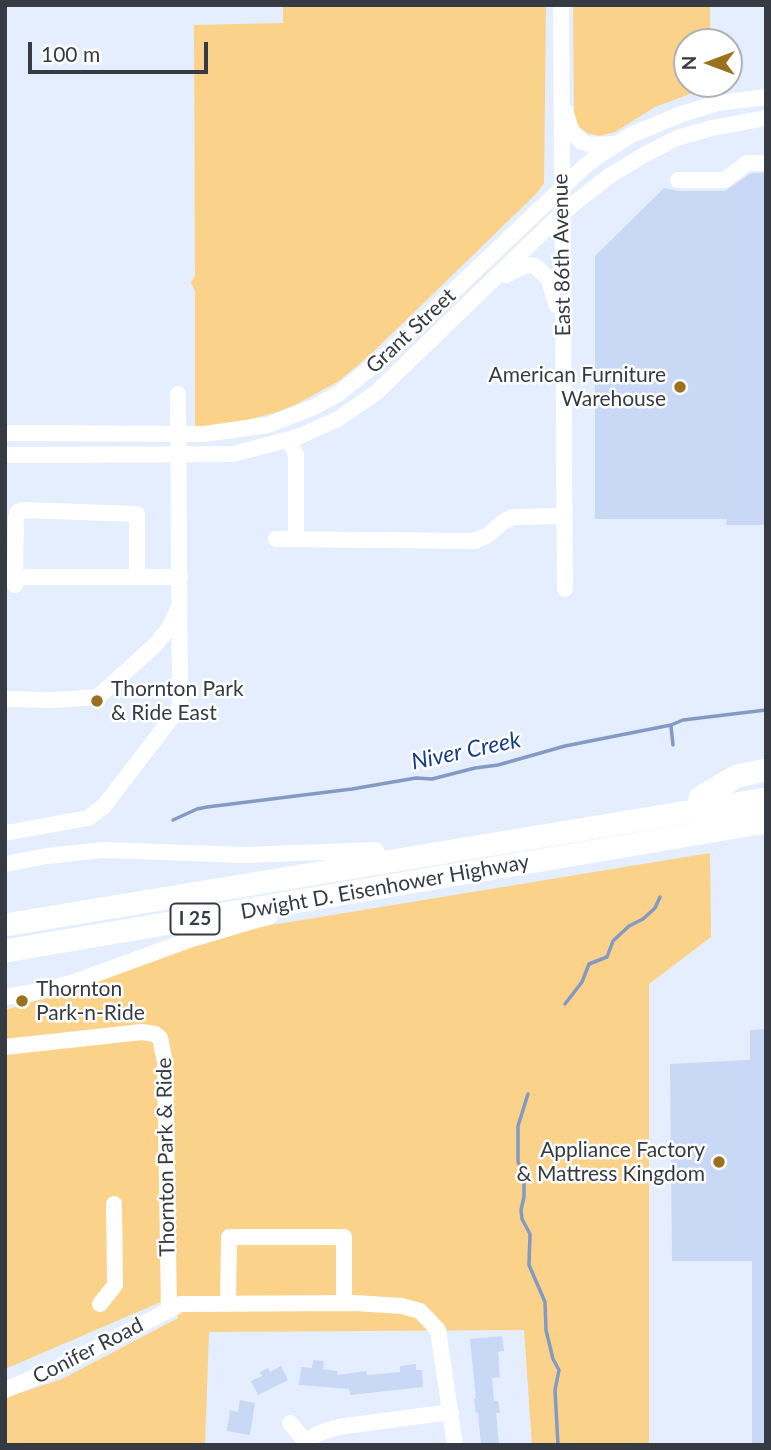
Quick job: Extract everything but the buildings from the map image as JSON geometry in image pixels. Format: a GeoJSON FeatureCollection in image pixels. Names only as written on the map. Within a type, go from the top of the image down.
{"type":"FeatureCollection","features":[{"type":"Feature","properties":{"kind":"highway"},"geometry":{"type":"LineString","coordinates":[[700,798],[737,776],[766,770]]}},
{"type":"Feature","properties":{"kind":"highway","name":"Dwight D. Eisenhower Highway"},"geometry":{"type":"LineString","coordinates":[[5,911],[766,786]]}},
{"type":"Feature","properties":{"kind":"highway"},"geometry":{"type":"LineString","coordinates":[[5,925],[766,799]]}},
{"type":"Feature","properties":{"kind":"highway","name":"Dwight D. Eisenhower Highway"},"geometry":{"type":"LineString","coordinates":[[5,951],[766,822]]}},
{"type":"Feature","properties":{"kind":"highway"},"geometry":{"type":"LineString","coordinates":[[680,837],[766,830]]}},
{"type":"Feature","properties":{"kind":"street","name":"East 86th Avenue"},"geometry":{"type":"LineString","coordinates":[[561,5],[565,589]]}},
{"type":"Feature","properties":{"kind":"street","name":"Grant Street"},"geometry":{"type":"LineString","coordinates":[[5,433],[204,435],[268,425],[314,407],[338,394],[383,358],[586,165],[631,135],[682,114],[718,103],[766,97]]}},
{"type":"Feature","properties":{"kind":"street"},"geometry":{"type":"LineString","coordinates":[[561,100],[572,132],[582,142],[591,145],[617,144]]}},
{"type":"Feature","properties":{"kind":"street","name":"Grant Street"},"geometry":{"type":"LineString","coordinates":[[5,455],[233,454],[289,440],[338,419],[377,392],[561,214],[609,176],[677,138],[766,118]]}},
{"type":"Feature","properties":{"kind":"street"},"geometry":{"type":"LineString","coordinates":[[678,180],[725,180],[747,163],[766,163]]}},
{"type":"Feature","properties":{"kind":"street"},"geometry":{"type":"LineString","coordinates":[[491,283],[519,267],[535,265],[548,278],[563,332]]}},
{"type":"Feature","properties":{"kind":"street"},"geometry":{"type":"LineString","coordinates":[[5,833],[88,818],[104,806],[180,706],[178,394]]}},
{"type":"Feature","properties":{"kind":"street"},"geometry":{"type":"LineString","coordinates":[[289,440],[296,455],[296,539]]}},
{"type":"Feature","properties":{"kind":"street"},"geometry":{"type":"LineString","coordinates":[[137,577],[137,514],[18,512],[15,582],[180,577]]}},
{"type":"Feature","properties":{"kind":"street"},"geometry":{"type":"LineString","coordinates":[[276,539],[475,541],[488,536],[513,517],[565,516]]}},
{"type":"Feature","properties":{"kind":"street"},"geometry":{"type":"LineString","coordinates":[[5,699],[98,697],[156,644],[169,628],[180,605]]}},
{"type":"Feature","properties":{"kind":"street"},"geometry":{"type":"LineString","coordinates":[[5,864],[104,850],[246,855],[376,850]]}},
{"type":"Feature","properties":{"kind":"street"},"geometry":{"type":"LineString","coordinates":[[5,997],[63,985],[179,943],[250,921],[385,886]]}},
{"type":"Feature","properties":{"kind":"street","name":"Thornton Park & Ride"},"geometry":{"type":"LineString","coordinates":[[5,1048],[142,1032],[155,1034],[160,1038],[166,1073],[169,1308]]}},
{"type":"Feature","properties":{"kind":"street"},"geometry":{"type":"LineString","coordinates":[[100,1304],[115,1285],[114,1203]]}},
{"type":"Feature","properties":{"kind":"street"},"geometry":{"type":"LineString","coordinates":[[228,1304],[229,1237],[344,1237],[344,1303]]}},
{"type":"Feature","properties":{"kind":"street"},"geometry":{"type":"LineString","coordinates":[[169,1308],[186,1304],[344,1303],[402,1306],[420,1311],[438,1330],[455,1445]]}},
{"type":"Feature","properties":{"kind":"street","name":"Conifer Road"},"geometry":{"type":"LineString","coordinates":[[5,1390],[53,1370],[169,1308]]}},
{"type":"Feature","properties":{"kind":"street"},"geometry":{"type":"LineString","coordinates":[[290,1423],[304,1443],[317,1434],[338,1427],[451,1412]]}},
{"type":"Feature","properties":{"kind":"shaded area"},"geometry":{"type":"Polygon","coordinates":[[[283,5],[546,5],[544,183],[537,193],[371,354],[339,381],[277,412],[240,422],[197,427],[195,291],[191,283],[195,275],[194,25],[283,23],[283,5]]]}},
{"type":"Feature","properties":{"kind":"shaded area"},"geometry":{"type":"Polygon","coordinates":[[[573,5],[710,5],[710,28],[673,28],[673,98],[679,98],[655,107],[615,132],[599,136],[587,133],[578,126],[574,112],[573,5]]]}},
{"type":"Feature","properties":{"kind":"shaded area"},"geometry":{"type":"Polygon","coordinates":[[[710,853],[711,937],[649,984],[649,1445],[532,1445],[524,1330],[209,1332],[205,1445],[5,1445],[5,1398],[62,1379],[178,1318],[177,1295],[5,1369],[5,1010],[74,990],[229,932],[710,853]]]}},
{"type":"Feature","properties":{"kind":"waterway","name":"Niver Creek"},"geometry":{"type":"LineString","coordinates":[[173,820],[207,807],[416,778],[432,779],[498,765],[565,746],[671,725],[683,720],[766,710]]}},
{"type":"Feature","properties":{"kind":"waterway"},"geometry":{"type":"LineString","coordinates":[[671,726],[673,745]]}},
{"type":"Feature","properties":{"kind":"waterway"},"geometry":{"type":"LineString","coordinates":[[565,1004],[582,982],[589,964],[607,957],[613,941],[655,908],[660,897]]}},
{"type":"Feature","properties":{"kind":"waterway"},"geometry":{"type":"LineString","coordinates":[[528,1094],[518,1126],[518,1162],[524,1174],[521,1210],[522,1219],[530,1234],[529,1265],[545,1302],[546,1330],[553,1359],[559,1370],[555,1390],[558,1445]]}},
{"type":"Feature","properties":{"kind":"place","name":"American Furniture Warehouse"},"geometry":{"type":"Point","coordinates":[680,387]}},
{"type":"Feature","properties":{"kind":"place","name":"Thornton Park & Ride East"},"geometry":{"type":"Point","coordinates":[97,701]}},
{"type":"Feature","properties":{"kind":"place","name":"Thornton Park-n-Ride"},"geometry":{"type":"Point","coordinates":[22,1001]}},
{"type":"Feature","properties":{"kind":"place","name":"Appliance Factory & Mattress Kingdom"},"geometry":{"type":"Point","coordinates":[719,1162]}}]}
